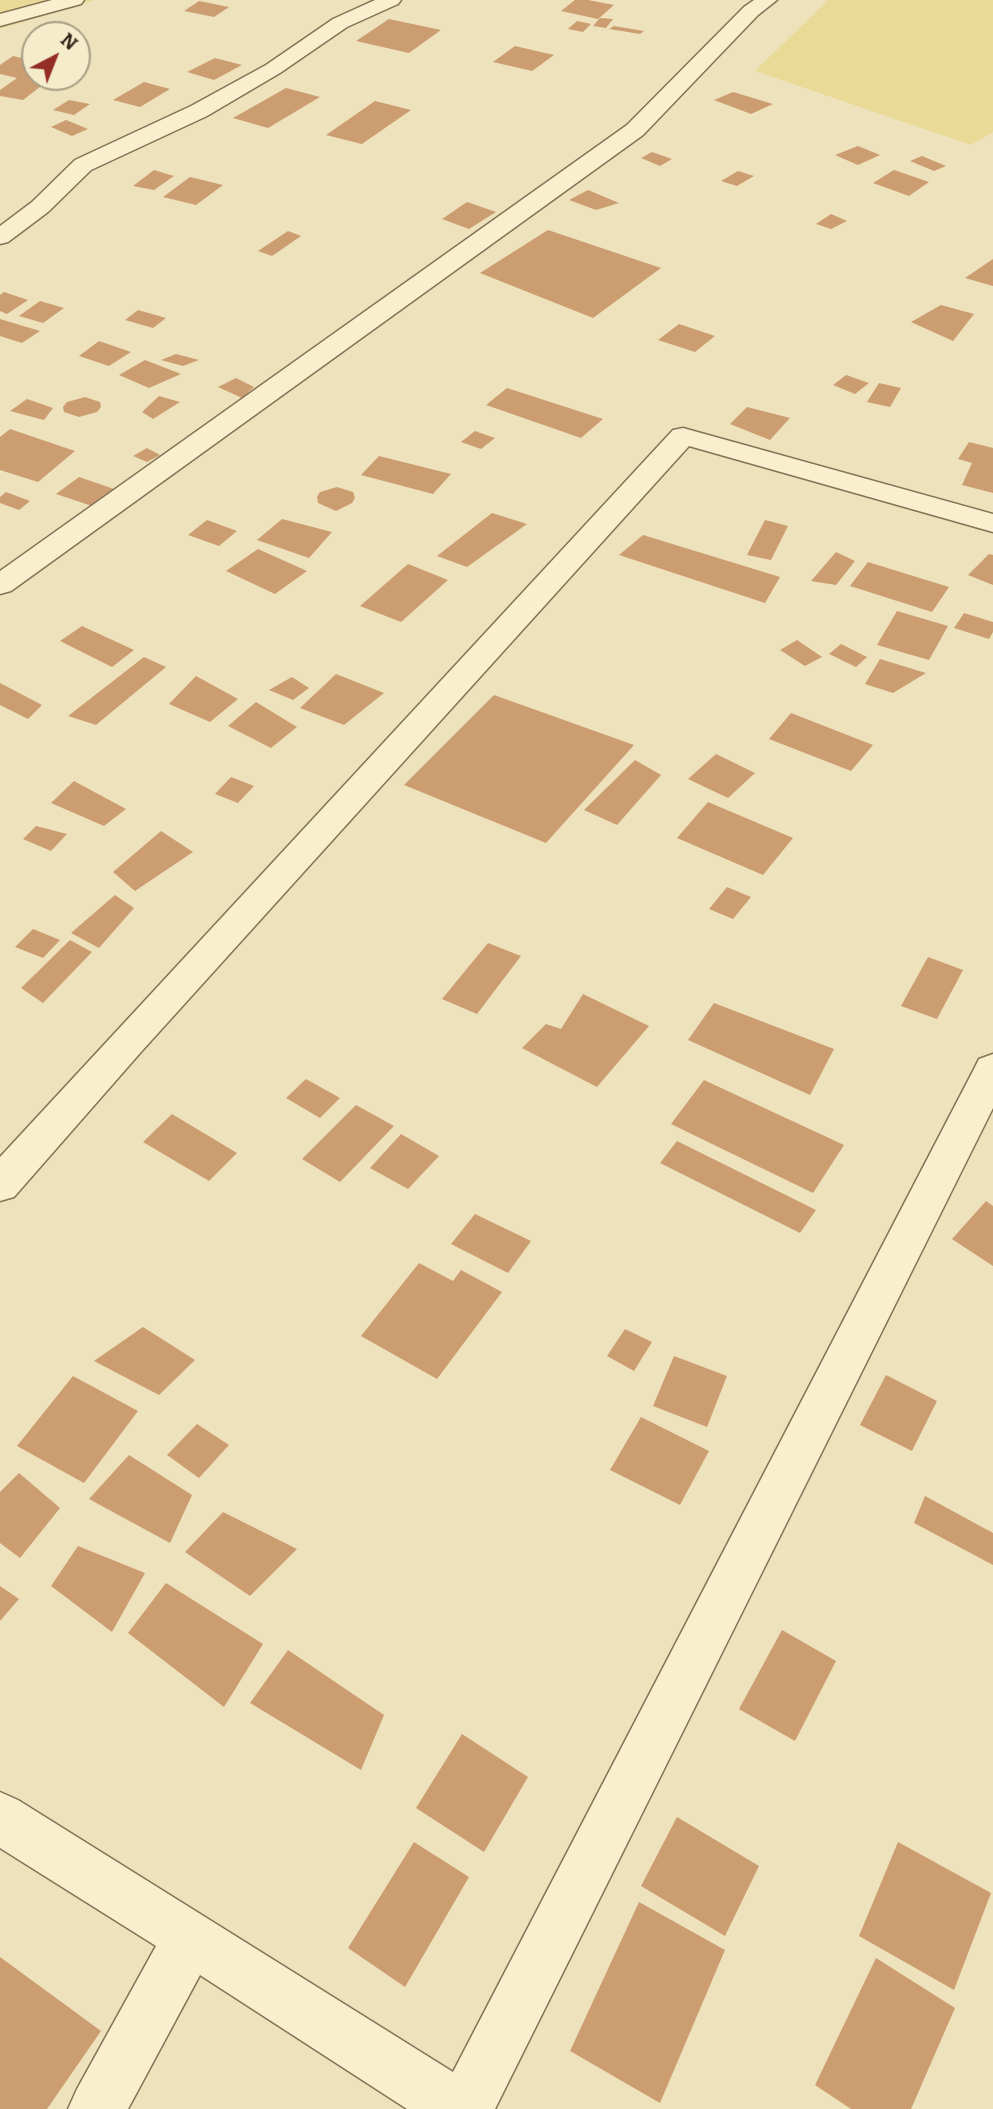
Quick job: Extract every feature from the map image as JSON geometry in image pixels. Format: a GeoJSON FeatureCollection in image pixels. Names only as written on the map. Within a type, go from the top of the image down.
{"type":"FeatureCollection","features":[{"type":"Feature","properties":{"kind":"street"},"geometry":{"type":"LineString","coordinates":[[6,0],[51,6]]}},
{"type":"Feature","properties":{"kind":"street"},"geometry":{"type":"LineString","coordinates":[[0,20],[74,0]]}},
{"type":"Feature","properties":{"kind":"street"},"geometry":{"type":"LineString","coordinates":[[0,237],[40,207],[83,165],[199,111],[273,69],[340,23],[391,0]]}},
{"type":"Feature","properties":{"kind":"street"},"geometry":{"type":"LineString","coordinates":[[0,585],[635,130],[751,11],[768,0]]}},
{"type":"Feature","properties":{"kind":"street"},"geometry":{"type":"LineString","coordinates":[[0,1185],[127,1042],[683,436],[993,523]]}},
{"type":"Feature","properties":{"kind":"street"},"geometry":{"type":"LineString","coordinates":[[465,2109],[993,1069]]}},
{"type":"Feature","properties":{"kind":"street"},"geometry":{"type":"LineString","coordinates":[[0,1818],[459,2109]]}},
{"type":"Feature","properties":{"kind":"street"},"geometry":{"type":"LineString","coordinates":[[97,2109],[191,1937]]}},
{"type":"Feature","properties":{"kind":"sand"},"geometry":{"type":"Polygon","coordinates":[[[0,0],[95,0],[21,21],[0,29],[0,0]]]}},
{"type":"Feature","properties":{"kind":"sand"},"geometry":{"type":"Polygon","coordinates":[[[828,0],[993,0],[993,132],[971,145],[755,71],[828,0]]]}},
{"type":"Feature","properties":{"kind":"building"},"geometry":{"type":"Polygon","coordinates":[[[575,0],[614,5],[598,19],[561,11],[575,0]]]}},
{"type":"Feature","properties":{"kind":"building"},"geometry":{"type":"Polygon","coordinates":[[[199,1],[229,7],[214,17],[184,11],[199,1]]]}},
{"type":"Feature","properties":{"kind":"building"},"geometry":{"type":"Polygon","coordinates":[[[600,18],[613,19],[606,28],[593,26],[600,18]]]}},
{"type":"Feature","properties":{"kind":"building"},"geometry":{"type":"Polygon","coordinates":[[[389,19],[441,30],[409,53],[356,41],[389,19]]]}},
{"type":"Feature","properties":{"kind":"building"},"geometry":{"type":"Polygon","coordinates":[[[577,21],[591,24],[583,32],[568,29],[577,21]]]}},
{"type":"Feature","properties":{"kind":"building"},"geometry":{"type":"Polygon","coordinates":[[[614,26],[644,31],[640,34],[609,29],[614,26]]]}},
{"type":"Feature","properties":{"kind":"building"},"geometry":{"type":"Polygon","coordinates":[[[515,46],[554,55],[532,71],[493,62],[515,46]]]}},
{"type":"Feature","properties":{"kind":"building"},"geometry":{"type":"Polygon","coordinates":[[[13,56],[21,58],[21,91],[35,91],[23,100],[0,96],[0,90],[17,78],[0,74],[0,65],[13,56]]]}},
{"type":"Feature","properties":{"kind":"building"},"geometry":{"type":"Polygon","coordinates":[[[215,58],[242,65],[214,80],[187,72],[215,58]]]}},
{"type":"Feature","properties":{"kind":"building"},"geometry":{"type":"Polygon","coordinates":[[[144,82],[170,89],[140,107],[113,100],[144,82]]]}},
{"type":"Feature","properties":{"kind":"building"},"geometry":{"type":"Polygon","coordinates":[[[286,88],[320,97],[268,128],[233,118],[286,88]]]}},
{"type":"Feature","properties":{"kind":"building"},"geometry":{"type":"Polygon","coordinates":[[[733,92],[773,104],[751,114],[714,100],[733,92]]]}},
{"type":"Feature","properties":{"kind":"building"},"geometry":{"type":"Polygon","coordinates":[[[69,100],[90,104],[74,115],[53,110],[69,100]]]}},
{"type":"Feature","properties":{"kind":"building"},"geometry":{"type":"Polygon","coordinates":[[[375,101],[411,110],[362,144],[326,135],[375,101]]]}},
{"type":"Feature","properties":{"kind":"building"},"geometry":{"type":"Polygon","coordinates":[[[66,120],[88,129],[72,136],[51,127],[66,120]]]}},
{"type":"Feature","properties":{"kind":"building"},"geometry":{"type":"Polygon","coordinates":[[[858,146],[880,155],[858,165],[835,155],[858,146]]]}},
{"type":"Feature","properties":{"kind":"building"},"geometry":{"type":"Polygon","coordinates":[[[652,152],[672,159],[660,166],[641,158],[652,152]]]}},
{"type":"Feature","properties":{"kind":"building"},"geometry":{"type":"Polygon","coordinates":[[[922,156],[946,166],[934,171],[910,161],[922,156]]]}},
{"type":"Feature","properties":{"kind":"building"},"geometry":{"type":"Polygon","coordinates":[[[154,170],[174,176],[154,190],[133,186],[154,170]]]}},
{"type":"Feature","properties":{"kind":"building"},"geometry":{"type":"Polygon","coordinates":[[[894,170],[929,182],[909,196],[873,183],[894,170]]]}},
{"type":"Feature","properties":{"kind":"building"},"geometry":{"type":"Polygon","coordinates":[[[738,171],[754,176],[737,186],[721,181],[738,171]]]}},
{"type":"Feature","properties":{"kind":"building"},"geometry":{"type":"Polygon","coordinates":[[[190,177],[223,185],[196,205],[163,197],[190,177]]]}},
{"type":"Feature","properties":{"kind":"building"},"geometry":{"type":"Polygon","coordinates":[[[588,190],[619,203],[596,210],[569,200],[588,190]]]}},
{"type":"Feature","properties":{"kind":"building"},"geometry":{"type":"Polygon","coordinates":[[[467,202],[496,212],[469,229],[442,219],[467,202]]]}},
{"type":"Feature","properties":{"kind":"building"},"geometry":{"type":"Polygon","coordinates":[[[831,214],[847,221],[831,229],[816,224],[831,214]]]}},
{"type":"Feature","properties":{"kind":"building"},"geometry":{"type":"Polygon","coordinates":[[[548,230],[661,268],[593,318],[480,273],[548,230]]]}},
{"type":"Feature","properties":{"kind":"building"},"geometry":{"type":"Polygon","coordinates":[[[288,231],[301,236],[272,256],[258,251],[288,231]]]}},
{"type":"Feature","properties":{"kind":"building"},"geometry":{"type":"Polygon","coordinates":[[[993,259],[993,286],[965,278],[993,259]]]}},
{"type":"Feature","properties":{"kind":"building"},"geometry":{"type":"Polygon","coordinates":[[[4,292],[28,300],[7,314],[0,311],[0,295],[4,292]]]}},
{"type":"Feature","properties":{"kind":"building"},"geometry":{"type":"Polygon","coordinates":[[[40,301],[64,308],[43,323],[19,316],[40,301]]]}},
{"type":"Feature","properties":{"kind":"building"},"geometry":{"type":"Polygon","coordinates":[[[941,305],[974,314],[953,341],[911,322],[941,305]]]}},
{"type":"Feature","properties":{"kind":"building"},"geometry":{"type":"Polygon","coordinates":[[[138,310],[166,318],[153,328],[125,320],[138,310]]]}},
{"type":"Feature","properties":{"kind":"building"},"geometry":{"type":"Polygon","coordinates":[[[0,319],[40,331],[22,343],[0,336],[0,319]]]}},
{"type":"Feature","properties":{"kind":"building"},"geometry":{"type":"Polygon","coordinates":[[[679,324],[715,336],[695,352],[658,340],[679,324]]]}},
{"type":"Feature","properties":{"kind":"building"},"geometry":{"type":"Polygon","coordinates":[[[99,341],[131,352],[109,366],[79,356],[99,341]]]}},
{"type":"Feature","properties":{"kind":"building"},"geometry":{"type":"Polygon","coordinates":[[[176,354],[199,360],[183,366],[161,360],[176,354]]]}},
{"type":"Feature","properties":{"kind":"building"},"geometry":{"type":"Polygon","coordinates":[[[145,360],[181,374],[149,388],[119,375],[145,360]]]}},
{"type":"Feature","properties":{"kind":"building"},"geometry":{"type":"Polygon","coordinates":[[[846,375],[869,383],[855,394],[833,385],[846,375]]]}},
{"type":"Feature","properties":{"kind":"building"},"geometry":{"type":"Polygon","coordinates":[[[236,378],[254,387],[242,398],[218,387],[236,378]]]}},
{"type":"Feature","properties":{"kind":"building"},"geometry":{"type":"Polygon","coordinates":[[[879,383],[901,388],[890,407],[867,402],[879,383]]]}},
{"type":"Feature","properties":{"kind":"building"},"geometry":{"type":"Polygon","coordinates":[[[507,388],[603,419],[581,438],[486,405],[507,388]]]}},
{"type":"Feature","properties":{"kind":"building"},"geometry":{"type":"Polygon","coordinates":[[[159,396],[180,402],[153,419],[142,412],[159,396]]]}},
{"type":"Feature","properties":{"kind":"building"},"geometry":{"type":"Polygon","coordinates":[[[85,397],[100,402],[101,407],[97,412],[79,417],[64,412],[63,407],[67,402],[85,397]]]}},
{"type":"Feature","properties":{"kind":"building"},"geometry":{"type":"Polygon","coordinates":[[[27,399],[53,408],[44,420],[10,411],[27,399]]]}},
{"type":"Feature","properties":{"kind":"building"},"geometry":{"type":"Polygon","coordinates":[[[747,407],[790,418],[770,440],[730,424],[747,407]]]}},
{"type":"Feature","properties":{"kind":"building"},"geometry":{"type":"Polygon","coordinates":[[[10,429],[75,451],[38,482],[0,470],[0,437],[10,429]]]}},
{"type":"Feature","properties":{"kind":"building"},"geometry":{"type":"Polygon","coordinates":[[[475,431],[495,438],[481,449],[461,442],[475,431]]]}},
{"type":"Feature","properties":{"kind":"building"},"geometry":{"type":"Polygon","coordinates":[[[969,442],[993,448],[993,493],[962,485],[972,463],[958,459],[969,442]]]}},
{"type":"Feature","properties":{"kind":"building"},"geometry":{"type":"Polygon","coordinates":[[[147,448],[160,455],[147,462],[133,456],[147,448]]]}},
{"type":"Feature","properties":{"kind":"building"},"geometry":{"type":"Polygon","coordinates":[[[379,456],[451,474],[433,494],[361,475],[379,456]]]}},
{"type":"Feature","properties":{"kind":"building"},"geometry":{"type":"Polygon","coordinates":[[[79,477],[114,489],[92,506],[56,494],[79,477]]]}},
{"type":"Feature","properties":{"kind":"building"},"geometry":{"type":"Polygon","coordinates":[[[337,487],[353,492],[355,498],[352,503],[336,511],[318,503],[320,492],[337,487]]]}},
{"type":"Feature","properties":{"kind":"building"},"geometry":{"type":"Polygon","coordinates":[[[6,492],[30,501],[19,510],[0,503],[0,497],[6,492]]]}},
{"type":"Feature","properties":{"kind":"building"},"geometry":{"type":"Polygon","coordinates":[[[492,513],[527,524],[467,567],[437,556],[492,513]]]}},
{"type":"Feature","properties":{"kind":"building"},"geometry":{"type":"Polygon","coordinates":[[[282,519],[332,532],[309,558],[257,540],[282,519]]]}},
{"type":"Feature","properties":{"kind":"building"},"geometry":{"type":"Polygon","coordinates":[[[207,520],[237,531],[219,546],[188,535],[207,520]]]}},
{"type":"Feature","properties":{"kind":"building"},"geometry":{"type":"Polygon","coordinates":[[[765,520],[788,526],[771,560],[747,555],[765,520]]]}},
{"type":"Feature","properties":{"kind":"building"},"geometry":{"type":"Polygon","coordinates":[[[643,535],[780,577],[765,603],[619,555],[643,535]]]}},
{"type":"Feature","properties":{"kind":"building"},"geometry":{"type":"Polygon","coordinates":[[[258,549],[307,571],[275,594],[226,571],[258,549]]]}},
{"type":"Feature","properties":{"kind":"building"},"geometry":{"type":"Polygon","coordinates":[[[836,552],[855,561],[836,585],[811,581],[836,552]]]}},
{"type":"Feature","properties":{"kind":"building"},"geometry":{"type":"Polygon","coordinates":[[[989,554],[993,555],[993,585],[968,575],[989,554]]]}},
{"type":"Feature","properties":{"kind":"building"},"geometry":{"type":"Polygon","coordinates":[[[868,562],[949,587],[932,612],[850,586],[868,562]]]}},
{"type":"Feature","properties":{"kind":"building"},"geometry":{"type":"Polygon","coordinates":[[[408,564],[448,580],[401,622],[360,606],[408,564]]]}},
{"type":"Feature","properties":{"kind":"building"},"geometry":{"type":"Polygon","coordinates":[[[897,611],[948,626],[929,660],[877,645],[897,611]]]}},
{"type":"Feature","properties":{"kind":"building"},"geometry":{"type":"Polygon","coordinates":[[[964,613],[993,622],[993,632],[989,639],[954,628],[964,613]]]}},
{"type":"Feature","properties":{"kind":"building"},"geometry":{"type":"Polygon","coordinates":[[[82,626],[134,650],[112,667],[60,641],[82,626]]]}},
{"type":"Feature","properties":{"kind":"building"},"geometry":{"type":"Polygon","coordinates":[[[797,640],[822,657],[805,666],[780,650],[797,640]]]}},
{"type":"Feature","properties":{"kind":"building"},"geometry":{"type":"Polygon","coordinates":[[[841,644],[867,657],[856,667],[829,654],[841,644]]]}},
{"type":"Feature","properties":{"kind":"building"},"geometry":{"type":"Polygon","coordinates":[[[144,657],[166,667],[96,725],[68,716],[144,657]]]}},
{"type":"Feature","properties":{"kind":"building"},"geometry":{"type":"Polygon","coordinates":[[[880,659],[926,673],[893,693],[865,684],[880,659]]]}},
{"type":"Feature","properties":{"kind":"building"},"geometry":{"type":"Polygon","coordinates":[[[336,674],[384,693],[344,725],[300,708],[336,674]]]}},
{"type":"Feature","properties":{"kind":"building"},"geometry":{"type":"Polygon","coordinates":[[[196,676],[238,699],[210,722],[169,704],[196,676]]]}},
{"type":"Feature","properties":{"kind":"building"},"geometry":{"type":"Polygon","coordinates":[[[292,677],[309,688],[293,700],[269,690],[292,677]]]}},
{"type":"Feature","properties":{"kind":"building"},"geometry":{"type":"Polygon","coordinates":[[[0,683],[42,705],[28,719],[0,705],[0,683]]]}},
{"type":"Feature","properties":{"kind":"building"},"geometry":{"type":"Polygon","coordinates":[[[494,695],[634,745],[546,843],[404,785],[494,695]]]}},
{"type":"Feature","properties":{"kind":"building"},"geometry":{"type":"Polygon","coordinates":[[[256,702],[297,727],[271,748],[228,726],[256,702]]]}},
{"type":"Feature","properties":{"kind":"building"},"geometry":{"type":"Polygon","coordinates":[[[791,713],[873,745],[851,771],[769,739],[791,713]]]}},
{"type":"Feature","properties":{"kind":"building"},"geometry":{"type":"Polygon","coordinates":[[[716,754],[755,773],[728,798],[688,779],[716,754]]]}},
{"type":"Feature","properties":{"kind":"building"},"geometry":{"type":"Polygon","coordinates":[[[635,760],[661,775],[617,825],[584,810],[635,760]]]}},
{"type":"Feature","properties":{"kind":"building"},"geometry":{"type":"Polygon","coordinates":[[[231,777],[254,786],[238,803],[215,794],[231,777]]]}},
{"type":"Feature","properties":{"kind":"building"},"geometry":{"type":"Polygon","coordinates":[[[74,781],[126,809],[104,826],[51,803],[74,781]]]}},
{"type":"Feature","properties":{"kind":"building"},"geometry":{"type":"Polygon","coordinates":[[[708,802],[793,838],[763,875],[677,838],[708,802]]]}},
{"type":"Feature","properties":{"kind":"building"},"geometry":{"type":"Polygon","coordinates":[[[36,826],[67,834],[51,851],[23,839],[36,826]]]}},
{"type":"Feature","properties":{"kind":"building"},"geometry":{"type":"Polygon","coordinates":[[[161,831],[193,852],[135,891],[113,872],[161,831]]]}},
{"type":"Feature","properties":{"kind":"building"},"geometry":{"type":"Polygon","coordinates":[[[727,887],[751,897],[733,919],[709,909],[727,887]]]}},
{"type":"Feature","properties":{"kind":"building"},"geometry":{"type":"Polygon","coordinates":[[[115,895],[134,908],[99,948],[71,933],[115,895]]]}},
{"type":"Feature","properties":{"kind":"building"},"geometry":{"type":"Polygon","coordinates":[[[33,929],[60,940],[43,958],[15,947],[33,929]]]}},
{"type":"Feature","properties":{"kind":"building"},"geometry":{"type":"Polygon","coordinates":[[[70,940],[92,952],[43,1003],[21,988],[70,940]]]}},
{"type":"Feature","properties":{"kind":"building"},"geometry":{"type":"Polygon","coordinates":[[[488,943],[521,956],[477,1014],[442,999],[488,943]]]}},
{"type":"Feature","properties":{"kind":"building"},"geometry":{"type":"Polygon","coordinates":[[[928,957],[963,970],[937,1019],[901,1006],[928,957]]]}},
{"type":"Feature","properties":{"kind":"building"},"geometry":{"type":"Polygon","coordinates":[[[583,994],[649,1026],[597,1087],[522,1048],[546,1024],[561,1029],[583,994]]]}},
{"type":"Feature","properties":{"kind":"building"},"geometry":{"type":"Polygon","coordinates":[[[714,1003],[834,1049],[810,1095],[688,1040],[714,1003]]]}},
{"type":"Feature","properties":{"kind":"building"},"geometry":{"type":"Polygon","coordinates":[[[306,1079],[340,1098],[320,1118],[286,1098],[306,1079]]]}},
{"type":"Feature","properties":{"kind":"building"},"geometry":{"type":"Polygon","coordinates":[[[704,1080],[844,1145],[813,1193],[671,1124],[704,1080]]]}},
{"type":"Feature","properties":{"kind":"building"},"geometry":{"type":"Polygon","coordinates":[[[356,1105],[394,1126],[340,1182],[302,1159],[356,1105]]]}},
{"type":"Feature","properties":{"kind":"building"},"geometry":{"type":"Polygon","coordinates":[[[172,1114],[237,1153],[209,1181],[143,1142],[172,1114]]]}},
{"type":"Feature","properties":{"kind":"building"},"geometry":{"type":"Polygon","coordinates":[[[401,1134],[439,1156],[408,1189],[370,1168],[401,1134]]]}},
{"type":"Feature","properties":{"kind":"building"},"geometry":{"type":"Polygon","coordinates":[[[677,1141],[816,1210],[800,1233],[660,1163],[677,1141]]]}},
{"type":"Feature","properties":{"kind":"building"},"geometry":{"type":"Polygon","coordinates":[[[986,1201],[993,1206],[993,1266],[952,1239],[986,1201]]]}},
{"type":"Feature","properties":{"kind":"building"},"geometry":{"type":"Polygon","coordinates":[[[475,1214],[531,1241],[508,1273],[451,1244],[475,1214]]]}},
{"type":"Feature","properties":{"kind":"building"},"geometry":{"type":"Polygon","coordinates":[[[419,1263],[453,1281],[461,1270],[502,1292],[437,1379],[361,1336],[419,1263]]]}},
{"type":"Feature","properties":{"kind":"building"},"geometry":{"type":"Polygon","coordinates":[[[143,1327],[195,1360],[159,1395],[94,1361],[143,1327]]]}},
{"type":"Feature","properties":{"kind":"building"},"geometry":{"type":"Polygon","coordinates":[[[625,1329],[652,1342],[634,1371],[607,1356],[625,1329]]]}},
{"type":"Feature","properties":{"kind":"building"},"geometry":{"type":"Polygon","coordinates":[[[674,1356],[727,1376],[707,1427],[653,1406],[674,1356]]]}},
{"type":"Feature","properties":{"kind":"building"},"geometry":{"type":"Polygon","coordinates":[[[886,1375],[937,1401],[912,1451],[860,1425],[886,1375]]]}},
{"type":"Feature","properties":{"kind":"building"},"geometry":{"type":"Polygon","coordinates":[[[73,1376],[138,1411],[84,1483],[17,1446],[73,1376]]]}},
{"type":"Feature","properties":{"kind":"building"},"geometry":{"type":"Polygon","coordinates":[[[641,1417],[709,1451],[680,1505],[610,1470],[641,1417]]]}},
{"type":"Feature","properties":{"kind":"building"},"geometry":{"type":"Polygon","coordinates":[[[197,1424],[229,1445],[199,1478],[167,1455],[197,1424]]]}},
{"type":"Feature","properties":{"kind":"building"},"geometry":{"type":"Polygon","coordinates":[[[129,1455],[192,1495],[170,1543],[89,1499],[129,1455]]]}},
{"type":"Feature","properties":{"kind":"building"},"geometry":{"type":"Polygon","coordinates":[[[19,1473],[60,1508],[20,1558],[0,1543],[0,1492],[19,1473]]]}},
{"type":"Feature","properties":{"kind":"building"},"geometry":{"type":"Polygon","coordinates":[[[925,1496],[993,1533],[993,1565],[914,1523],[925,1496]]]}},
{"type":"Feature","properties":{"kind":"building"},"geometry":{"type":"Polygon","coordinates":[[[223,1512],[297,1549],[250,1596],[185,1552],[223,1512]]]}},
{"type":"Feature","properties":{"kind":"building"},"geometry":{"type":"Polygon","coordinates":[[[78,1546],[145,1573],[112,1632],[51,1586],[78,1546]]]}},
{"type":"Feature","properties":{"kind":"building"},"geometry":{"type":"Polygon","coordinates":[[[166,1583],[263,1644],[224,1707],[128,1633],[166,1583]]]}},
{"type":"Feature","properties":{"kind":"building"},"geometry":{"type":"Polygon","coordinates":[[[0,1586],[19,1599],[0,1621],[0,1586]]]}},
{"type":"Feature","properties":{"kind":"building"},"geometry":{"type":"Polygon","coordinates":[[[782,1630],[836,1661],[795,1741],[739,1709],[782,1630]]]}},
{"type":"Feature","properties":{"kind":"building"},"geometry":{"type":"Polygon","coordinates":[[[288,1650],[384,1715],[361,1770],[250,1703],[288,1650]]]}},
{"type":"Feature","properties":{"kind":"building"},"geometry":{"type":"Polygon","coordinates":[[[462,1734],[528,1777],[484,1852],[416,1808],[462,1734]]]}},
{"type":"Feature","properties":{"kind":"building"},"geometry":{"type":"Polygon","coordinates":[[[677,1817],[759,1866],[725,1936],[641,1886],[677,1817]]]}},
{"type":"Feature","properties":{"kind":"building"},"geometry":{"type":"Polygon","coordinates":[[[414,1842],[469,1877],[405,1987],[348,1948],[414,1842]]]}},
{"type":"Feature","properties":{"kind":"building"},"geometry":{"type":"Polygon","coordinates":[[[898,1842],[991,1893],[954,1990],[859,1936],[898,1842]]]}},
{"type":"Feature","properties":{"kind":"building"},"geometry":{"type":"Polygon","coordinates":[[[639,1902],[725,1950],[660,2103],[570,2051],[639,1902]]]}},
{"type":"Feature","properties":{"kind":"building"},"geometry":{"type":"Polygon","coordinates":[[[0,1957],[101,2031],[47,2109],[0,2109],[0,1957]]]}},
{"type":"Feature","properties":{"kind":"building"},"geometry":{"type":"Polygon","coordinates":[[[876,1958],[955,2008],[911,2109],[851,2109],[815,2085],[876,1958]]]}}]}
